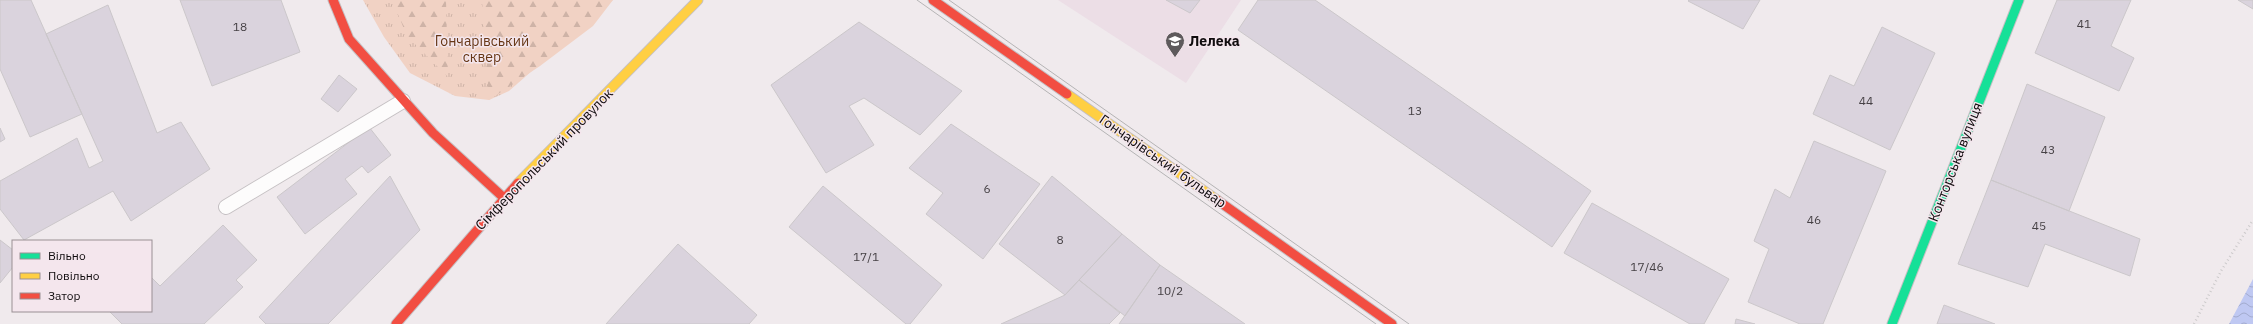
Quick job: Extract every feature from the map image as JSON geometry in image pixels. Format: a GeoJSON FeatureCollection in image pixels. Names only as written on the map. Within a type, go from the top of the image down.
{"type":"FeatureCollection","features":[{"type":"Feature","properties":{"kind":"street"},"geometry":{"type":"LineString","coordinates":[[333,0],[349,39],[402,101],[433,134],[504,198]]}},
{"type":"Feature","properties":{"kind":"street","name":"Сімферопольський провулок"},"geometry":{"type":"LineString","coordinates":[[396,324],[504,198],[698,0]]}},
{"type":"Feature","properties":{"kind":"street","name":"Гончарівський бульвар"},"geometry":{"type":"LineString","coordinates":[[934,0],[1392,324]]}},
{"type":"Feature","properties":{"kind":"street","name":"Конторська вулиця"},"geometry":{"type":"LineString","coordinates":[[1892,324],[2019,0]]}},
{"type":"Feature","properties":{"kind":"lane"},"geometry":{"type":"LineString","coordinates":[[226,207],[402,101]]}},
{"type":"Feature","properties":{"kind":"path"},"geometry":{"type":"LineString","coordinates":[[2194,324],[2221,271],[2253,220]]}},
{"type":"Feature","properties":{"kind":"shaded area","name":"Лелека"},"geometry":{"type":"Polygon","coordinates":[[[1058,0],[1241,0],[1186,83],[1058,0]]]}},
{"type":"Feature","properties":{"kind":"green space","name":"Гончарівський сквер"},"geometry":{"type":"Polygon","coordinates":[[[363,0],[613,0],[509,91],[489,100],[455,96],[410,73],[384,37],[363,0]]]}},
{"type":"Feature","properties":{"kind":"green space"},"geometry":{"type":"Polygon","coordinates":[[[392,0],[446,0],[448,77],[407,36],[392,0]]]}},
{"type":"Feature","properties":{"kind":"green space"},"geometry":{"type":"Polygon","coordinates":[[[482,0],[613,0],[593,26],[540,66],[489,100],[482,0]]]}},
{"type":"Feature","properties":{"kind":"water"},"geometry":{"type":"Polygon","coordinates":[[[2253,279],[2253,324],[2229,324],[2253,279]]]}},
{"type":"Feature","properties":{"kind":"building"},"geometry":{"type":"Polygon","coordinates":[[[0,0],[31,0],[82,114],[30,137],[0,69],[0,0]]]}},
{"type":"Feature","properties":{"kind":"building"},"geometry":{"type":"Polygon","coordinates":[[[180,0],[281,0],[300,52],[212,86],[180,0]]]}},
{"type":"Feature","properties":{"kind":"building"},"geometry":{"type":"Polygon","coordinates":[[[1166,0],[1200,0],[1190,13],[1166,0]]]}},
{"type":"Feature","properties":{"kind":"building"},"geometry":{"type":"Polygon","coordinates":[[[1258,0],[1315,0],[1591,191],[1552,247],[1238,30],[1258,0]]]}},
{"type":"Feature","properties":{"kind":"building"},"geometry":{"type":"Polygon","coordinates":[[[1760,0],[1743,29],[1688,1],[1760,0]]]}},
{"type":"Feature","properties":{"kind":"building"},"geometry":{"type":"Polygon","coordinates":[[[2057,0],[2131,0],[2111,46],[2134,58],[2119,91],[2035,53],[2057,0]]]}},
{"type":"Feature","properties":{"kind":"building"},"geometry":{"type":"Polygon","coordinates":[[[2238,0],[2253,0],[2253,9],[2238,0]]]}},
{"type":"Feature","properties":{"kind":"building"},"geometry":{"type":"Polygon","coordinates":[[[108,5],[157,133],[181,122],[210,169],[131,221],[113,191],[24,240],[0,209],[0,181],[77,138],[89,168],[103,161],[46,34],[108,5]]]}},
{"type":"Feature","properties":{"kind":"building"},"geometry":{"type":"Polygon","coordinates":[[[859,22],[962,91],[920,135],[864,98],[849,106],[874,145],[826,173],[771,85],[859,22]]]}},
{"type":"Feature","properties":{"kind":"building"},"geometry":{"type":"Polygon","coordinates":[[[1882,27],[1935,53],[1890,150],[1813,114],[1830,75],[1854,86],[1882,27]]]}},
{"type":"Feature","properties":{"kind":"building"},"geometry":{"type":"Polygon","coordinates":[[[339,75],[357,89],[338,112],[321,99],[339,75]]]}},
{"type":"Feature","properties":{"kind":"building"},"geometry":{"type":"Polygon","coordinates":[[[2027,84],[2105,117],[2069,211],[1991,180],[2027,84]]]}},
{"type":"Feature","properties":{"kind":"building"},"geometry":{"type":"Polygon","coordinates":[[[951,124],[1040,184],[983,259],[926,214],[943,193],[909,168],[951,124]]]}},
{"type":"Feature","properties":{"kind":"building"},"geometry":{"type":"Polygon","coordinates":[[[369,127],[391,155],[368,173],[362,166],[345,179],[357,194],[305,234],[277,197],[369,127]]]}},
{"type":"Feature","properties":{"kind":"building"},"geometry":{"type":"Polygon","coordinates":[[[0,128],[5,139],[0,142],[0,128]]]}},
{"type":"Feature","properties":{"kind":"building"},"geometry":{"type":"Polygon","coordinates":[[[1814,141],[1886,171],[1823,324],[1800,324],[1748,302],[1769,249],[1754,241],[1775,189],[1790,198],[1814,141]]]}},
{"type":"Feature","properties":{"kind":"building"},"geometry":{"type":"Polygon","coordinates":[[[390,176],[420,230],[328,324],[266,324],[259,317],[390,176]]]}},
{"type":"Feature","properties":{"kind":"building"},"geometry":{"type":"Polygon","coordinates":[[[1052,176],[1122,234],[1065,295],[999,244],[1052,176]]]}},
{"type":"Feature","properties":{"kind":"building"},"geometry":{"type":"Polygon","coordinates":[[[1991,180],[2140,239],[2130,276],[2045,244],[2028,287],[1958,264],[1991,180]]]}},
{"type":"Feature","properties":{"kind":"building"},"geometry":{"type":"Polygon","coordinates":[[[823,186],[942,285],[910,324],[906,324],[789,227],[823,186]]]}},
{"type":"Feature","properties":{"kind":"building"},"geometry":{"type":"Polygon","coordinates":[[[1592,203],[1729,279],[1704,324],[1690,324],[1564,253],[1592,203]]]}},
{"type":"Feature","properties":{"kind":"building"},"geometry":{"type":"Polygon","coordinates":[[[223,225],[257,260],[236,280],[243,287],[204,324],[122,324],[110,312],[152,312],[152,278],[160,286],[223,225]]]}},
{"type":"Feature","properties":{"kind":"building"},"geometry":{"type":"Polygon","coordinates":[[[1122,234],[1160,265],[1125,316],[1079,280],[1122,234]]]}},
{"type":"Feature","properties":{"kind":"building"},"geometry":{"type":"Polygon","coordinates":[[[0,240],[12,249],[12,268],[0,283],[0,240]]]}},
{"type":"Feature","properties":{"kind":"building"},"geometry":{"type":"Polygon","coordinates":[[[678,244],[757,315],[749,324],[606,324],[678,244]]]}},
{"type":"Feature","properties":{"kind":"building"},"geometry":{"type":"Polygon","coordinates":[[[1160,265],[1245,324],[1119,324],[1160,265]]]}},
{"type":"Feature","properties":{"kind":"building"},"geometry":{"type":"Polygon","coordinates":[[[1079,280],[1120,313],[1109,324],[1001,324],[1065,295],[1079,280]]]}},
{"type":"Feature","properties":{"kind":"building"},"geometry":{"type":"Polygon","coordinates":[[[1944,305],[1995,324],[1937,324],[1944,305]]]}},
{"type":"Feature","properties":{"kind":"building"},"geometry":{"type":"Polygon","coordinates":[[[1736,319],[1755,324],[1735,324],[1736,319]]]}},
{"type":"Feature","properties":{"kind":"tram line"},"geometry":{"type":"LineString","coordinates":[[917,0],[1376,324]]}},
{"type":"Feature","properties":{"kind":"tram line"},"geometry":{"type":"LineString","coordinates":[[949,0],[1409,324]]}},
{"type":"Feature","properties":{"kind":"traffic: fast"},"geometry":{"type":"LineString","coordinates":[[1892,324],[2019,0]]}},
{"type":"Feature","properties":{"kind":"traffic: slow"},"geometry":{"type":"LineString","coordinates":[[518,183],[698,0]]}},
{"type":"Feature","properties":{"kind":"traffic: slow"},"geometry":{"type":"LineString","coordinates":[[1067,94],[1217,200]]}},
{"type":"Feature","properties":{"kind":"traffic: jam"},"geometry":{"type":"LineString","coordinates":[[333,0],[349,39],[433,133],[504,198]]}},
{"type":"Feature","properties":{"kind":"traffic: jam"},"geometry":{"type":"LineString","coordinates":[[933,0],[1067,94]]}},
{"type":"Feature","properties":{"kind":"traffic: jam"},"geometry":{"type":"LineString","coordinates":[[396,324],[518,183]]}},
{"type":"Feature","properties":{"kind":"traffic: jam"},"geometry":{"type":"LineString","coordinates":[[1217,200],[1392,324]]}},
{"type":"Feature","properties":{"kind":"place","name":"Лелека"},"geometry":{"type":"Point","coordinates":[1175,58]}}]}
